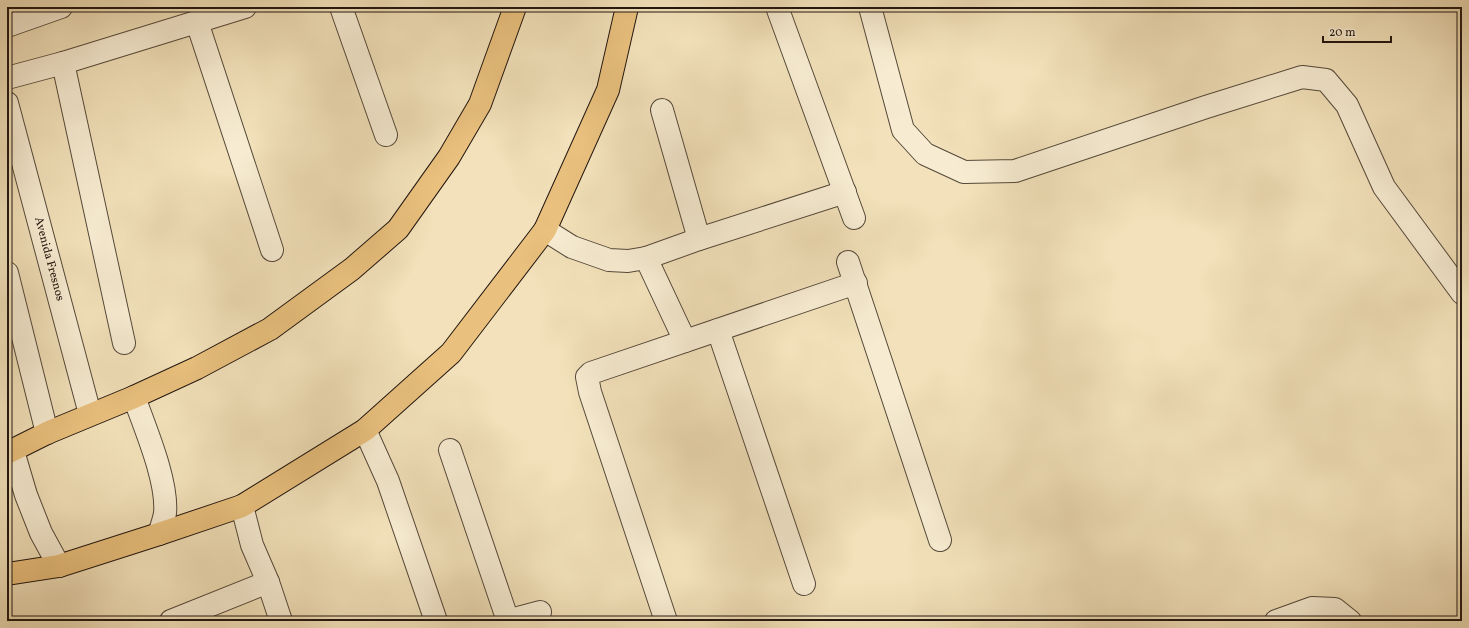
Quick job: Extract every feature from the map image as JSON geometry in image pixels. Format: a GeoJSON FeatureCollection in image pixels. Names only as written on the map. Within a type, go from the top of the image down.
{"type":"FeatureCollection","features":[{"type":"Feature","properties":{"kind":"main road"},"geometry":{"type":"LineString","coordinates":[[10,452],[47,433],[134,397],[197,368],[270,329],[352,269],[398,229],[449,157],[480,104],[515,7]]}},
{"type":"Feature","properties":{"kind":"main road"},"geometry":{"type":"LineString","coordinates":[[7,574],[59,566],[242,506],[365,430],[451,353],[545,230],[608,90],[628,7]]}},
{"type":"Feature","properties":{"kind":"street"},"geometry":{"type":"LineString","coordinates":[[7,78],[63,63],[245,7]]}},
{"type":"Feature","properties":{"kind":"street"},"geometry":{"type":"LineString","coordinates":[[341,7],[386,135]]}},
{"type":"Feature","properties":{"kind":"street"},"geometry":{"type":"LineString","coordinates":[[777,7],[854,218]]}},
{"type":"Feature","properties":{"kind":"street"},"geometry":{"type":"LineString","coordinates":[[870,7],[903,130],[925,154],[964,172],[1015,171],[1206,106],[1302,77],[1326,80],[1347,105],[1384,187],[1462,293]]}},
{"type":"Feature","properties":{"kind":"street"},"geometry":{"type":"LineString","coordinates":[[7,26],[49,9]]}},
{"type":"Feature","properties":{"kind":"street"},"geometry":{"type":"LineString","coordinates":[[197,22],[272,250]]}},
{"type":"Feature","properties":{"kind":"street"},"geometry":{"type":"LineString","coordinates":[[63,63],[124,343]]}},
{"type":"Feature","properties":{"kind":"street","name":"Avenida Fresnos"},"geometry":{"type":"LineString","coordinates":[[7,103],[10,129],[90,414]]}},
{"type":"Feature","properties":{"kind":"street"},"geometry":{"type":"LineString","coordinates":[[662,110],[699,239]]}},
{"type":"Feature","properties":{"kind":"street"},"geometry":{"type":"LineString","coordinates":[[545,230],[572,247],[610,260],[628,261],[646,258],[699,239],[845,192]]}},
{"type":"Feature","properties":{"kind":"street"},"geometry":{"type":"LineString","coordinates":[[646,258],[685,341]]}},
{"type":"Feature","properties":{"kind":"street"},"geometry":{"type":"LineString","coordinates":[[848,262],[940,540]]}},
{"type":"Feature","properties":{"kind":"street"},"geometry":{"type":"LineString","coordinates":[[7,273],[47,433]]}},
{"type":"Feature","properties":{"kind":"street"},"geometry":{"type":"LineString","coordinates":[[666,621],[590,392],[587,377],[591,373],[856,283]]}},
{"type":"Feature","properties":{"kind":"street"},"geometry":{"type":"LineString","coordinates":[[718,330],[804,584]]}},
{"type":"Feature","properties":{"kind":"street"},"geometry":{"type":"LineString","coordinates":[[134,397],[153,448],[163,486],[165,513],[159,534]]}},
{"type":"Feature","properties":{"kind":"street"},"geometry":{"type":"LineString","coordinates":[[365,430],[388,481],[436,621]]}},
{"type":"Feature","properties":{"kind":"street"},"geometry":{"type":"LineString","coordinates":[[450,450],[508,621],[540,612]]}},
{"type":"Feature","properties":{"kind":"street"},"geometry":{"type":"LineString","coordinates":[[10,452],[41,533],[59,566]]}},
{"type":"Feature","properties":{"kind":"street"},"geometry":{"type":"LineString","coordinates":[[242,506],[252,545],[268,582],[281,621]]}},
{"type":"Feature","properties":{"kind":"street"},"geometry":{"type":"LineString","coordinates":[[171,621],[268,582]]}},
{"type":"Feature","properties":{"kind":"street"},"geometry":{"type":"LineString","coordinates":[[1276,621],[1312,608],[1335,609],[1350,621]]}}]}
